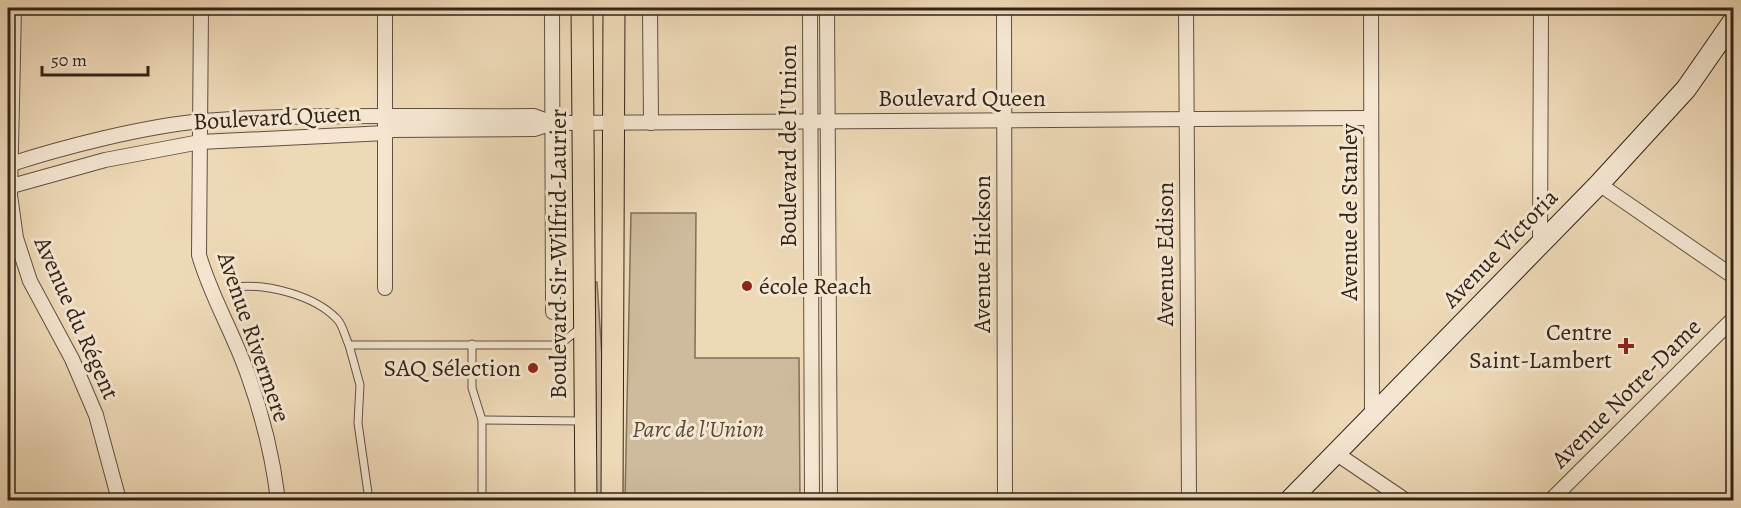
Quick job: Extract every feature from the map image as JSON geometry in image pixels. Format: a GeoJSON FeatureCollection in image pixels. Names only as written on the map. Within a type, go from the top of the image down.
{"type":"FeatureCollection","features":[{"type":"Feature","properties":{"kind":"main road","name":"Boulevard Sir-Wilfrid-Laurier"},"geometry":{"type":"LineString","coordinates":[[582,8],[586,501]]}},
{"type":"Feature","properties":{"kind":"main road"},"geometry":{"type":"LineString","coordinates":[[612,501],[614,8]]}},
{"type":"Feature","properties":{"kind":"street","name":"Avenue du Régent"},"geometry":{"type":"LineString","coordinates":[[14,8],[9,186],[16,238],[30,281],[72,359],[96,415],[119,501]]}},
{"type":"Feature","properties":{"kind":"street","name":"Avenue Rivermere"},"geometry":{"type":"LineString","coordinates":[[201,8],[200,255],[212,292],[248,375],[275,476],[278,501]]}},
{"type":"Feature","properties":{"kind":"street"},"geometry":{"type":"LineString","coordinates":[[385,8],[385,288]]}},
{"type":"Feature","properties":{"kind":"street"},"geometry":{"type":"LineString","coordinates":[[552,8],[554,312]]}},
{"type":"Feature","properties":{"kind":"street"},"geometry":{"type":"LineString","coordinates":[[650,8],[651,123]]}},
{"type":"Feature","properties":{"kind":"street","name":"Boulevard de l'Union"},"geometry":{"type":"LineString","coordinates":[[810,8],[812,501]]}},
{"type":"Feature","properties":{"kind":"street","name":"Boulevard de l'Union"},"geometry":{"type":"LineString","coordinates":[[827,8],[830,501]]}},
{"type":"Feature","properties":{"kind":"street","name":"Avenue Hickson"},"geometry":{"type":"LineString","coordinates":[[1004,8],[1005,501]]}},
{"type":"Feature","properties":{"kind":"street","name":"Avenue Edison"},"geometry":{"type":"LineString","coordinates":[[1186,8],[1189,501]]}},
{"type":"Feature","properties":{"kind":"street","name":"Avenue de Stanley"},"geometry":{"type":"LineString","coordinates":[[1371,8],[1372,416]]}},
{"type":"Feature","properties":{"kind":"street"},"geometry":{"type":"LineString","coordinates":[[1540,243],[1541,8]]}},
{"type":"Feature","properties":{"kind":"street","name":"Avenue Victoria"},"geometry":{"type":"LineString","coordinates":[[1290,501],[1599,184],[1686,89],[1734,20]]}},
{"type":"Feature","properties":{"kind":"street","name":"Boulevard Queen"},"geometry":{"type":"LineString","coordinates":[[9,164],[126,135],[200,121],[386,115],[534,116],[553,123]]}},
{"type":"Feature","properties":{"kind":"street","name":"Boulevard Queen"},"geometry":{"type":"LineString","coordinates":[[9,186],[105,160],[200,141],[386,133],[391,130],[534,129],[553,123],[1371,118]]}},
{"type":"Feature","properties":{"kind":"street"},"geometry":{"type":"LineString","coordinates":[[1599,184],[1734,277]]}},
{"type":"Feature","properties":{"kind":"street","name":"Avenue Notre-Dame"},"geometry":{"type":"LineString","coordinates":[[1551,501],[1734,318]]}},
{"type":"Feature","properties":{"kind":"street"},"geometry":{"type":"LineString","coordinates":[[1337,454],[1405,501]]}},
{"type":"Feature","properties":{"kind":"lane"},"geometry":{"type":"LineString","coordinates":[[234,287],[256,286],[273,290],[318,306],[339,321],[349,345],[360,385],[358,423],[369,501]]}},
{"type":"Feature","properties":{"kind":"lane"},"geometry":{"type":"LineString","coordinates":[[349,345],[550,345],[563,342],[583,325]]}},
{"type":"Feature","properties":{"kind":"lane"},"geometry":{"type":"LineString","coordinates":[[472,345],[472,388],[482,420],[482,501]]}},
{"type":"Feature","properties":{"kind":"lane"},"geometry":{"type":"LineString","coordinates":[[482,420],[584,420]]}},
{"type":"Feature","properties":{"kind":"green space","name":"Parc de l'Union"},"geometry":{"type":"Polygon","coordinates":[[[631,213],[696,213],[695,358],[799,358],[800,500],[625,500],[631,213]]]}},
{"type":"Feature","properties":{"kind":"green space"},"geometry":{"type":"Polygon","coordinates":[[[595,282],[597,282],[604,387],[603,500],[596,500],[595,282]]]}},
{"type":"Feature","properties":{"kind":"place","name":"école Reach"},"geometry":{"type":"Point","coordinates":[747,286]}},
{"type":"Feature","properties":{"kind":"place","name":"Centre Saint-Lambert"},"geometry":{"type":"Point","coordinates":[1626,346]}},
{"type":"Feature","properties":{"kind":"place","name":"SAQ Sélection"},"geometry":{"type":"Point","coordinates":[533,368]}}]}
